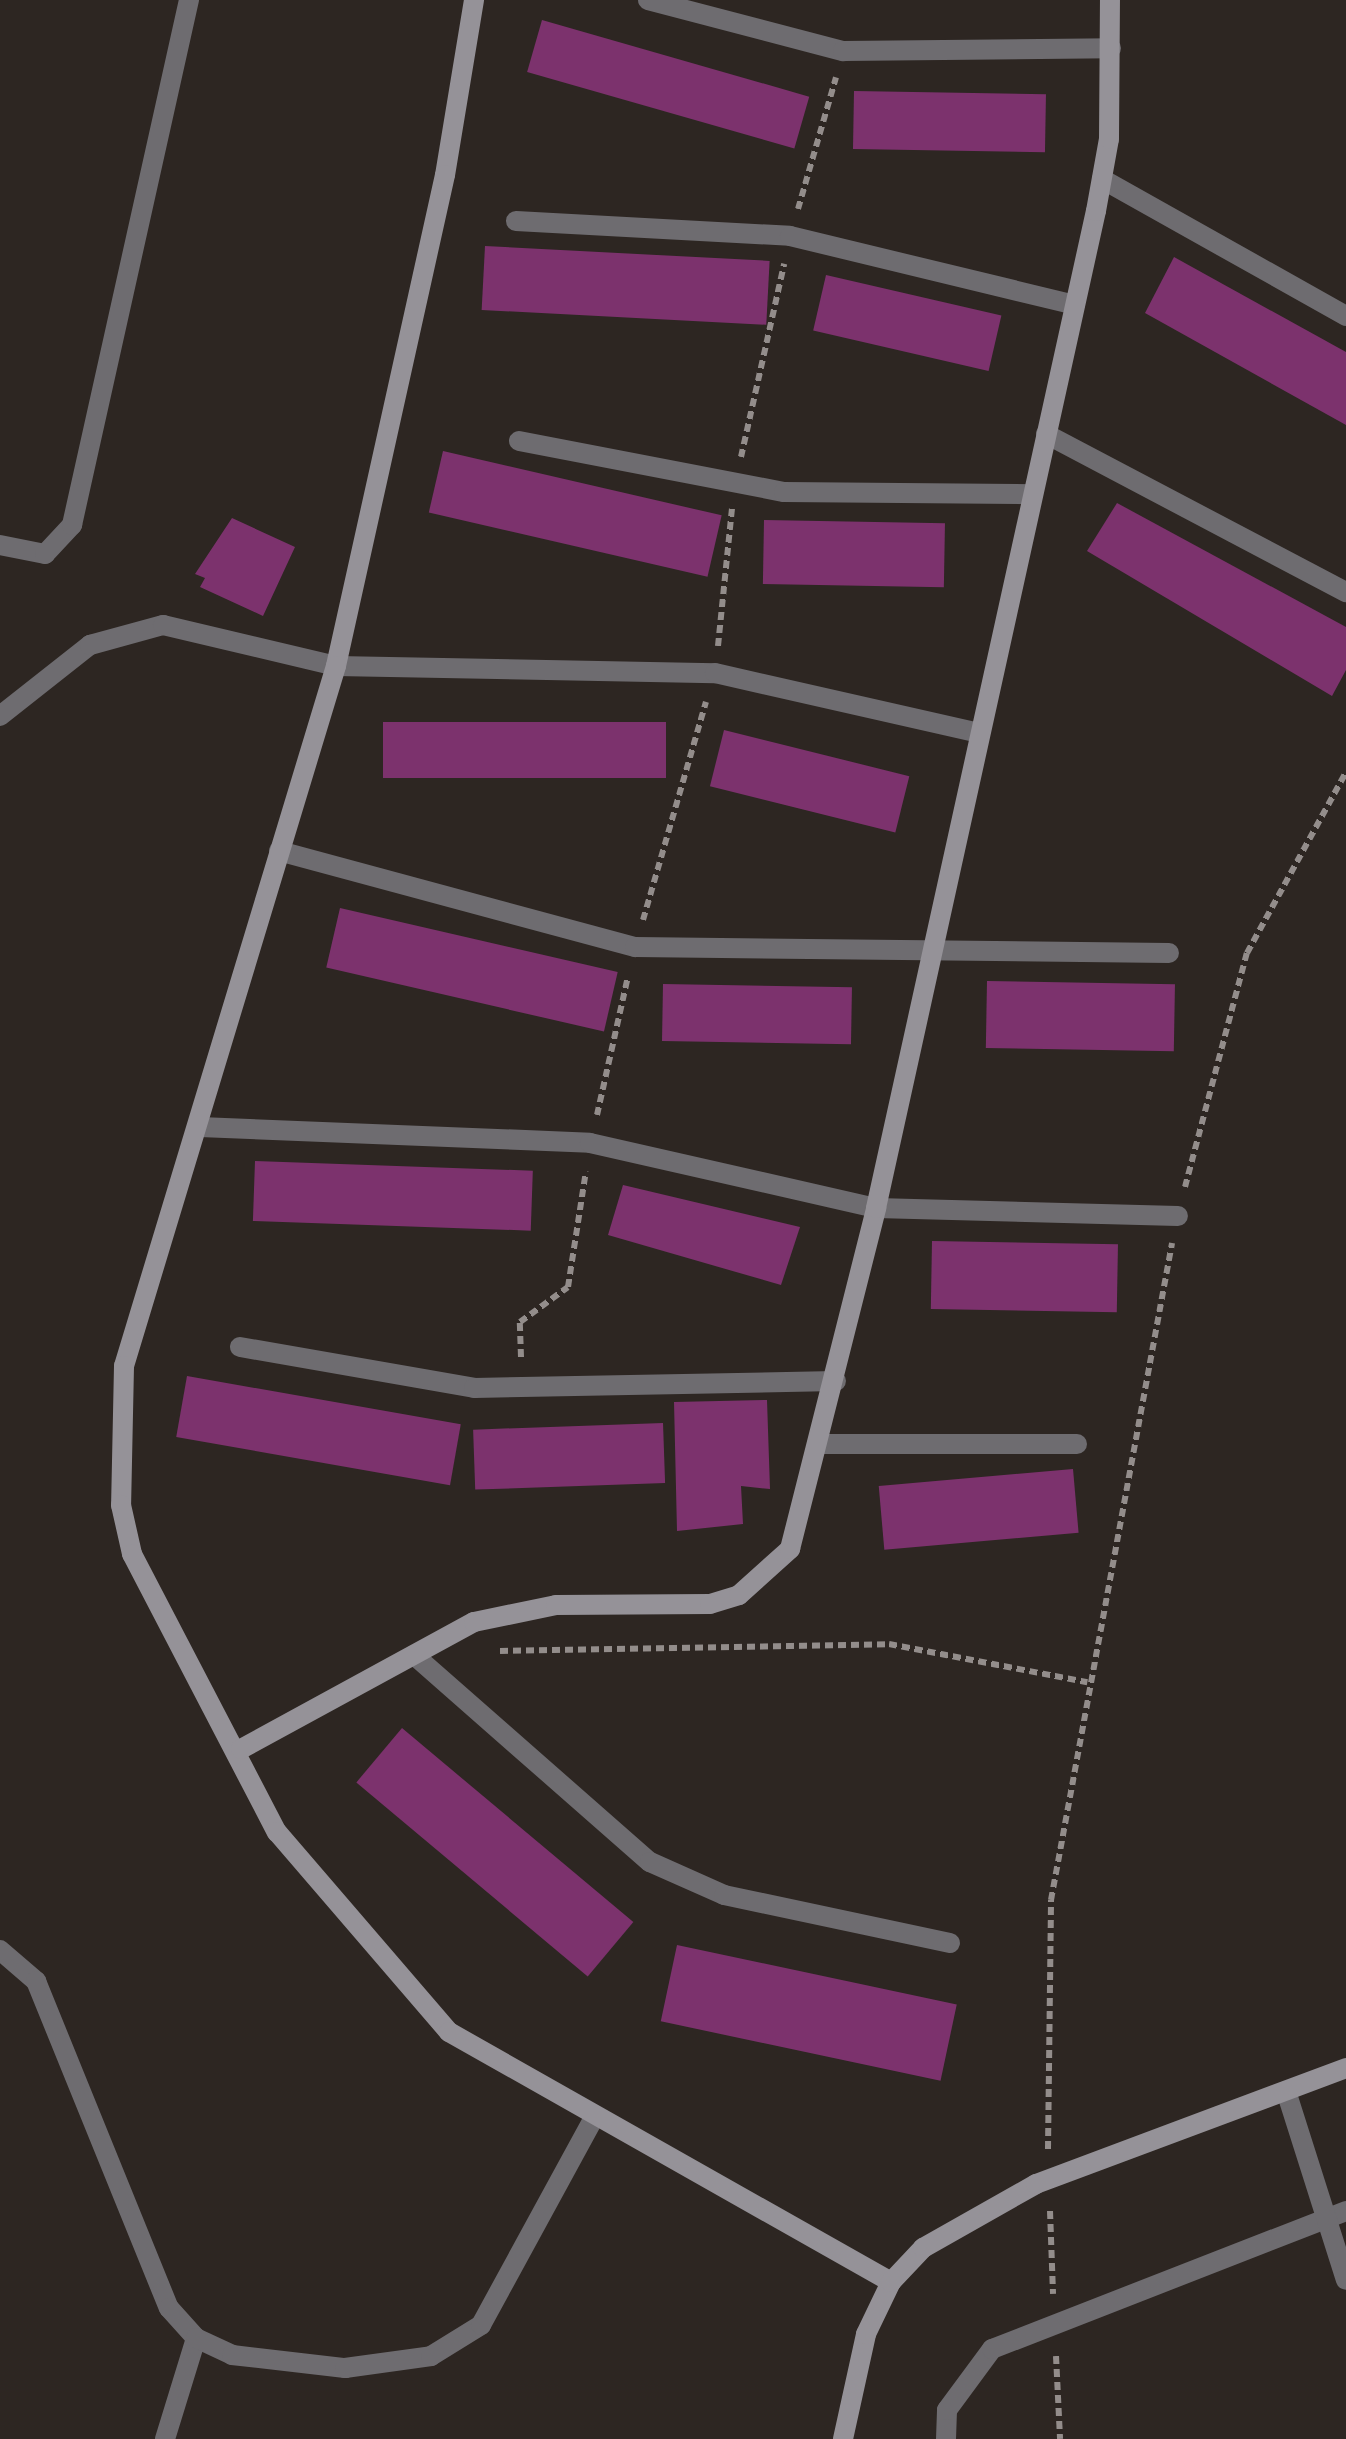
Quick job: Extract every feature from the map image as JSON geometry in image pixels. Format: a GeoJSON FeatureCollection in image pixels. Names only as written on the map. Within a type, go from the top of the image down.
{"type":"FeatureCollection","features":[{"type":"Feature","properties":{"kind":"street"},"geometry":{"type":"LineString","coordinates":[[0,546],[44,554],[72,525],[189,0]]}},
{"type":"Feature","properties":{"kind":"street"},"geometry":{"type":"LineString","coordinates":[[474,0],[445,175],[336,666],[200,1127],[124,1366],[118,1457],[132,1554],[241,1749],[277,1832],[448,2032],[594,2120],[891,2282]]}},
{"type":"Feature","properties":{"kind":"street"},"geometry":{"type":"LineString","coordinates":[[648,0],[844,51],[1112,48]]}},
{"type":"Feature","properties":{"kind":"street"},"geometry":{"type":"LineString","coordinates":[[241,1749],[414,1654],[515,1608],[710,1604],[739,1595],[790,1548],[836,1381],[876,1208],[1076,305],[1102,179],[1112,48],[1110,0]]}},
{"type":"Feature","properties":{"kind":"street"},"geometry":{"type":"LineString","coordinates":[[1102,179],[1346,316]]}},
{"type":"Feature","properties":{"kind":"street"},"geometry":{"type":"LineString","coordinates":[[516,222],[790,236],[1076,305]]}},
{"type":"Feature","properties":{"kind":"street"},"geometry":{"type":"LineString","coordinates":[[1046,434],[1346,592]]}},
{"type":"Feature","properties":{"kind":"street"},"geometry":{"type":"LineString","coordinates":[[519,441],[784,492],[1033,494]]}},
{"type":"Feature","properties":{"kind":"street"},"geometry":{"type":"LineString","coordinates":[[0,716],[90,644],[163,624],[336,666],[715,673],[979,733]]}},
{"type":"Feature","properties":{"kind":"street"},"geometry":{"type":"LineString","coordinates":[[280,851],[635,947],[1169,952]]}},
{"type":"Feature","properties":{"kind":"street"},"geometry":{"type":"LineString","coordinates":[[200,1127],[590,1143],[876,1208],[1178,1216]]}},
{"type":"Feature","properties":{"kind":"street"},"geometry":{"type":"LineString","coordinates":[[240,1347],[474,1388],[836,1381]]}},
{"type":"Feature","properties":{"kind":"street"},"geometry":{"type":"LineString","coordinates":[[820,1444],[1076,1444]]}},
{"type":"Feature","properties":{"kind":"street"},"geometry":{"type":"LineString","coordinates":[[414,1654],[650,1862],[724,1895],[950,1943]]}},
{"type":"Feature","properties":{"kind":"street"},"geometry":{"type":"LineString","coordinates":[[0,1950],[36,1981],[169,2308],[196,2338],[232,2355],[345,2368],[430,2356],[480,2325],[594,2120]]}},
{"type":"Feature","properties":{"kind":"street"},"geometry":{"type":"LineString","coordinates":[[843,2439],[848,2385],[891,2282],[923,2248],[1036,2184],[1346,2068]]}},
{"type":"Feature","properties":{"kind":"street"},"geometry":{"type":"LineString","coordinates":[[1286,2091],[1336,2215],[1346,2280]]}},
{"type":"Feature","properties":{"kind":"street"},"geometry":{"type":"LineString","coordinates":[[946,2439],[947,2410],[992,2349],[1336,2215]]}},
{"type":"Feature","properties":{"kind":"street"},"geometry":{"type":"LineString","coordinates":[[165,2439],[196,2338]]}},
{"type":"Feature","properties":{"kind":"path"},"geometry":{"type":"LineString","coordinates":[[522,1386],[520,1322],[568,1287],[590,1143],[635,947],[715,673],[735,482],[790,236],[844,51]]}},
{"type":"Feature","properties":{"kind":"path"},"geometry":{"type":"LineString","coordinates":[[1044,2051],[1044,1958],[1087,1682],[1178,1216],[1247,952],[1346,772]]}},
{"type":"Feature","properties":{"kind":"path"},"geometry":{"type":"LineString","coordinates":[[492,1651],[889,1644],[1087,1682]]}},
{"type":"Feature","properties":{"kind":"path"},"geometry":{"type":"LineString","coordinates":[[1055,2340],[1060,2439]]}},
{"type":"Feature","properties":{"kind":"building"},"geometry":{"type":"Polygon","coordinates":[[[542,20],[809,97],[794,149],[527,72],[542,20]]]}},
{"type":"Feature","properties":{"kind":"building"},"geometry":{"type":"Polygon","coordinates":[[[854,91],[1046,94],[1045,152],[853,149],[854,91]]]}},
{"type":"Feature","properties":{"kind":"building"},"geometry":{"type":"Polygon","coordinates":[[[485,246],[770,261],[766,325],[482,310],[485,246]]]}},
{"type":"Feature","properties":{"kind":"building"},"geometry":{"type":"Polygon","coordinates":[[[1174,257],[1346,352],[1346,425],[1145,313],[1174,257]]]}},
{"type":"Feature","properties":{"kind":"building"},"geometry":{"type":"Polygon","coordinates":[[[826,275],[1001,315],[989,371],[813,331],[826,275]]]}},
{"type":"Feature","properties":{"kind":"building"},"geometry":{"type":"Polygon","coordinates":[[[443,451],[722,515],[707,577],[429,512],[443,451]]]}},
{"type":"Feature","properties":{"kind":"building"},"geometry":{"type":"Polygon","coordinates":[[[1117,503],[1346,627],[1346,670],[1332,696],[1087,551],[1117,503]]]}},
{"type":"Feature","properties":{"kind":"building"},"geometry":{"type":"Polygon","coordinates":[[[232,518],[295,547],[263,616],[200,587],[205,578],[195,574],[232,518]]]}},
{"type":"Feature","properties":{"kind":"building"},"geometry":{"type":"Polygon","coordinates":[[[764,520],[945,523],[944,587],[763,584],[764,520]]]}},
{"type":"Feature","properties":{"kind":"building"},"geometry":{"type":"Polygon","coordinates":[[[383,722],[666,722],[666,778],[383,778],[383,722]]]}},
{"type":"Feature","properties":{"kind":"building"},"geometry":{"type":"Polygon","coordinates":[[[724,730],[909,776],[895,832],[710,786],[724,730]]]}},
{"type":"Feature","properties":{"kind":"building"},"geometry":{"type":"Polygon","coordinates":[[[340,908],[618,972],[604,1032],[326,967],[340,908]]]}},
{"type":"Feature","properties":{"kind":"building"},"geometry":{"type":"Polygon","coordinates":[[[987,981],[1175,984],[1174,1051],[986,1048],[987,981]]]}},
{"type":"Feature","properties":{"kind":"building"},"geometry":{"type":"Polygon","coordinates":[[[663,984],[852,987],[851,1044],[662,1041],[663,984]]]}},
{"type":"Feature","properties":{"kind":"building"},"geometry":{"type":"Polygon","coordinates":[[[255,1161],[533,1171],[531,1231],[253,1221],[255,1161]]]}},
{"type":"Feature","properties":{"kind":"building"},"geometry":{"type":"Polygon","coordinates":[[[623,1185],[800,1227],[781,1285],[608,1235],[623,1185]]]}},
{"type":"Feature","properties":{"kind":"building"},"geometry":{"type":"Polygon","coordinates":[[[932,1241],[1118,1244],[1117,1312],[931,1309],[932,1241]]]}},
{"type":"Feature","properties":{"kind":"building"},"geometry":{"type":"Polygon","coordinates":[[[187,1376],[461,1424],[450,1485],[176,1437],[187,1376]]]}},
{"type":"Feature","properties":{"kind":"building"},"geometry":{"type":"Polygon","coordinates":[[[767,1400],[770,1489],[741,1486],[743,1524],[677,1531],[674,1402],[767,1400]]]}},
{"type":"Feature","properties":{"kind":"building"},"geometry":{"type":"Polygon","coordinates":[[[663,1423],[665,1483],[475,1490],[473,1430],[663,1423]]]}},
{"type":"Feature","properties":{"kind":"building"},"geometry":{"type":"Polygon","coordinates":[[[1073,1469],[1079,1533],[884,1550],[879,1486],[1073,1469]]]}},
{"type":"Feature","properties":{"kind":"building"},"geometry":{"type":"Polygon","coordinates":[[[402,1728],[633,1922],[588,1977],[356,1782],[402,1728]]]}},
{"type":"Feature","properties":{"kind":"building"},"geometry":{"type":"Polygon","coordinates":[[[677,1945],[957,2004],[941,2081],[661,2021],[677,1945]]]}}]}
